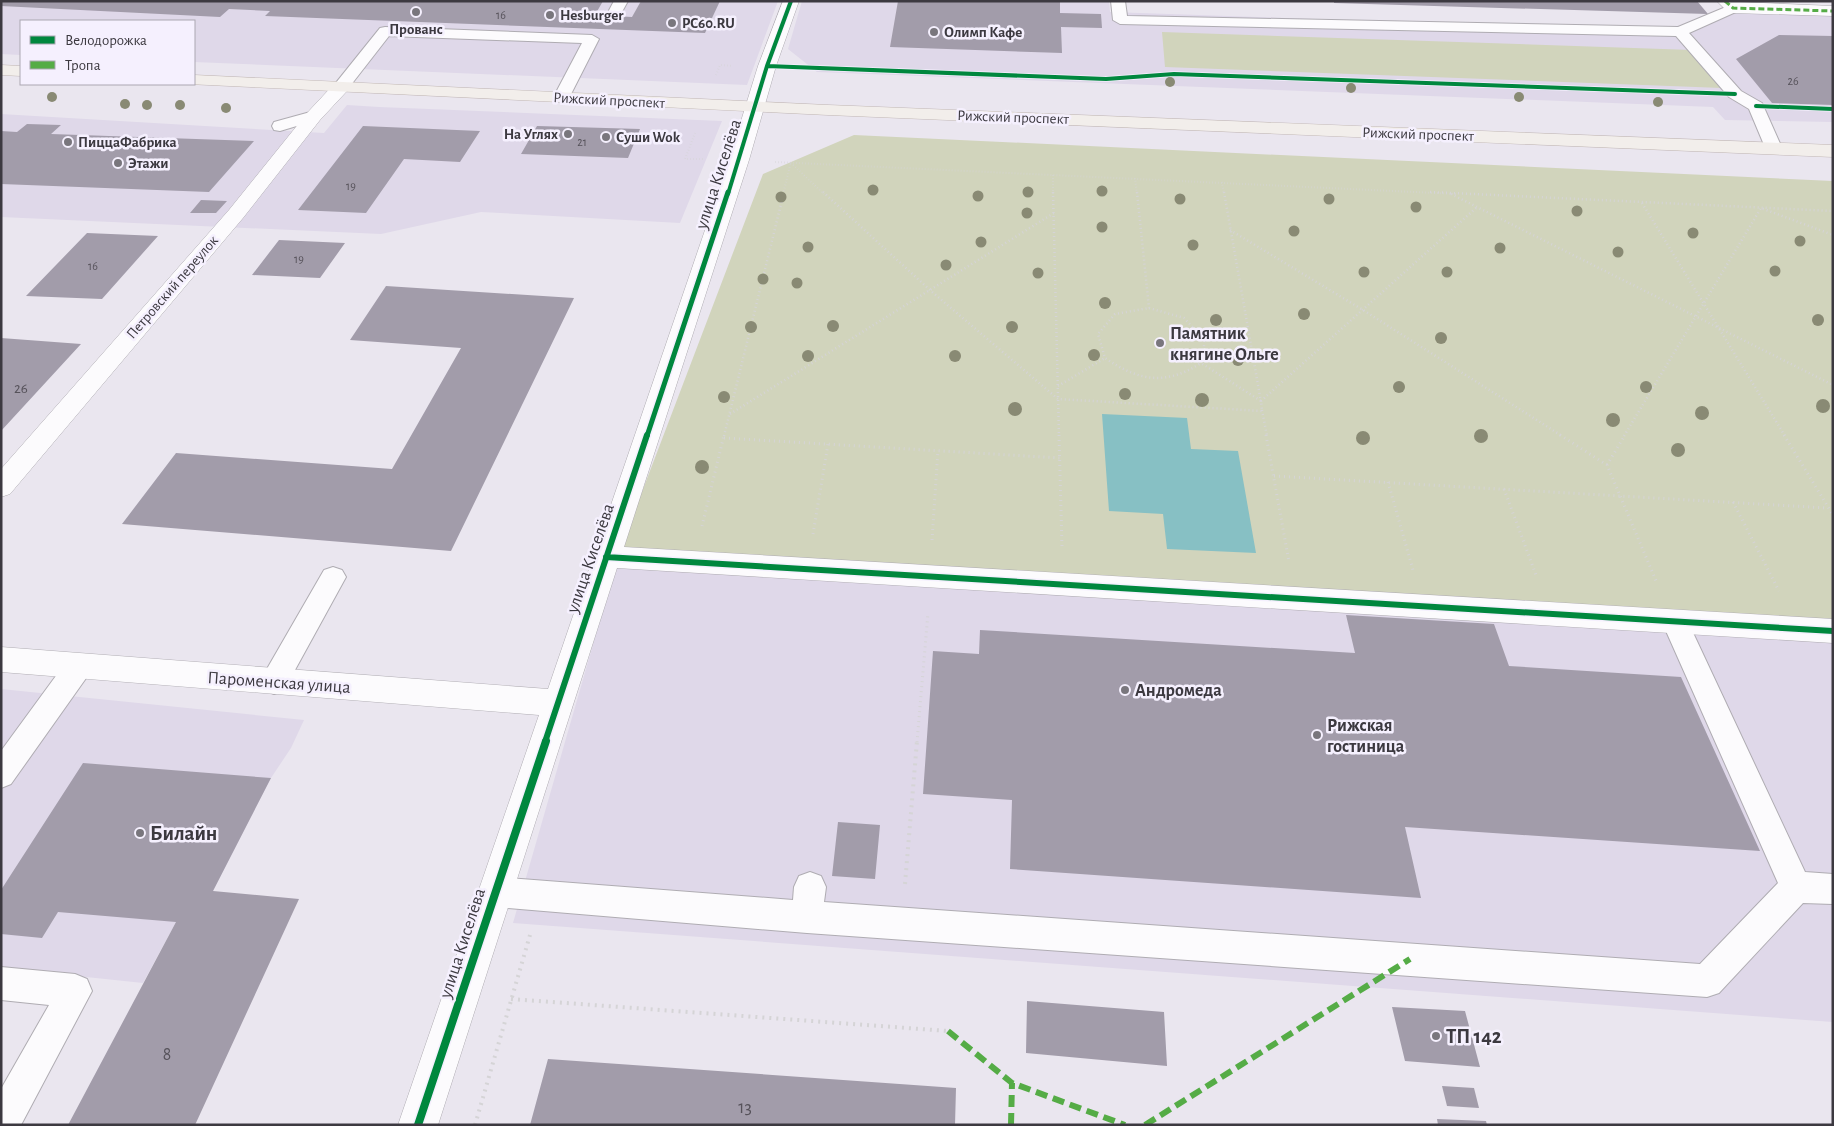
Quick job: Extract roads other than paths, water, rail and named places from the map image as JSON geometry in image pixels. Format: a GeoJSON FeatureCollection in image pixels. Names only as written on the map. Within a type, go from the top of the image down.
{"type":"FeatureCollection","features":[{"type":"Feature","properties":{"kind":"main road"},"geometry":{"type":"LineString","coordinates":[[1,70],[20,71]]}},
{"type":"Feature","properties":{"kind":"main road","name":"Рижский проспект"},"geometry":{"type":"LineString","coordinates":[[195,80],[561,98],[1833,151]]}},
{"type":"Feature","properties":{"kind":"street","name":"улица Киселёва"},"geometry":{"type":"LineString","coordinates":[[418,1125],[756,106],[767,66],[791,1]]}},
{"type":"Feature","properties":{"kind":"street"},"geometry":{"type":"LineString","coordinates":[[1729,5],[1833,11]]}},
{"type":"Feature","properties":{"kind":"street","name":"Петровский переулок"},"geometry":{"type":"LineString","coordinates":[[1,487],[236,214],[314,116],[341,87]]}},
{"type":"Feature","properties":{"kind":"street"},"geometry":{"type":"LineString","coordinates":[[606,557],[931,575],[1833,631]]}},
{"type":"Feature","properties":{"kind":"street","name":"Пароменская улица"},"geometry":{"type":"LineString","coordinates":[[1,659],[557,703]]}},
{"type":"Feature","properties":{"kind":"lane"},"geometry":{"type":"LineString","coordinates":[[561,98],[592,39],[609,22],[621,1]]}},
{"type":"Feature","properties":{"kind":"lane"},"geometry":{"type":"LineString","coordinates":[[1118,1],[1120,20],[1680,32],[1729,5]]}},
{"type":"Feature","properties":{"kind":"lane"},"geometry":{"type":"LineString","coordinates":[[341,87],[386,31],[592,39]]}},
{"type":"Feature","properties":{"kind":"lane"},"geometry":{"type":"LineString","coordinates":[[1680,32],[1735,94],[1756,106],[1773,148]]}},
{"type":"Feature","properties":{"kind":"lane"},"geometry":{"type":"LineString","coordinates":[[280,126],[314,116]]}},
{"type":"Feature","properties":{"kind":"lane"},"geometry":{"type":"LineString","coordinates":[[274,682],[333,577]]}},
{"type":"Feature","properties":{"kind":"lane"},"geometry":{"type":"LineString","coordinates":[[1675,622],[1796,887]]}},
{"type":"Feature","properties":{"kind":"lane"},"geometry":{"type":"LineString","coordinates":[[1,775],[79,666]]}},
{"type":"Feature","properties":{"kind":"lane"},"geometry":{"type":"LineString","coordinates":[[807,918],[810,887]]}},
{"type":"Feature","properties":{"kind":"lane"},"geometry":{"type":"LineString","coordinates":[[495,892],[807,918],[1707,981],[1796,887],[1833,889]]}},
{"type":"Feature","properties":{"kind":"lane"},"geometry":{"type":"LineString","coordinates":[[1,984],[75,991],[1,1125]]}},
{"type":"Feature","properties":{"kind":"water"},"geometry":{"type":"Polygon","coordinates":[[[1102,414],[1187,418],[1191,449],[1238,451],[1256,553],[1167,549],[1163,514],[1109,511],[1102,414]]]}},
{"type":"Feature","properties":{"kind":"place","name":"Прованс"},"geometry":{"type":"Point","coordinates":[416,12]}},
{"type":"Feature","properties":{"kind":"place","name":"Hesburger"},"geometry":{"type":"Point","coordinates":[550,15]}},
{"type":"Feature","properties":{"kind":"place","name":"PC60.RU"},"geometry":{"type":"Point","coordinates":[672,23]}},
{"type":"Feature","properties":{"kind":"place","name":"Олимп Кафе"},"geometry":{"type":"Point","coordinates":[934,32]}},
{"type":"Feature","properties":{"kind":"place","name":"На Углях"},"geometry":{"type":"Point","coordinates":[568,134]}},
{"type":"Feature","properties":{"kind":"place","name":"Суши Wok"},"geometry":{"type":"Point","coordinates":[606,137]}},
{"type":"Feature","properties":{"kind":"place","name":"ПиццаФабрика"},"geometry":{"type":"Point","coordinates":[68,142]}},
{"type":"Feature","properties":{"kind":"place","name":"Этажи"},"geometry":{"type":"Point","coordinates":[118,163]}},
{"type":"Feature","properties":{"kind":"place","name":"Памятник княгине Ольге"},"geometry":{"type":"Point","coordinates":[1160,343]}},
{"type":"Feature","properties":{"kind":"place","name":"Андромеда"},"geometry":{"type":"Point","coordinates":[1125,690]}},
{"type":"Feature","properties":{"kind":"place","name":"Рижская гостиница"},"geometry":{"type":"Point","coordinates":[1317,735]}},
{"type":"Feature","properties":{"kind":"place","name":"Билайн"},"geometry":{"type":"Point","coordinates":[140,833]}},
{"type":"Feature","properties":{"kind":"place","name":"ТП 142"},"geometry":{"type":"Point","coordinates":[1436,1036]}}]}
